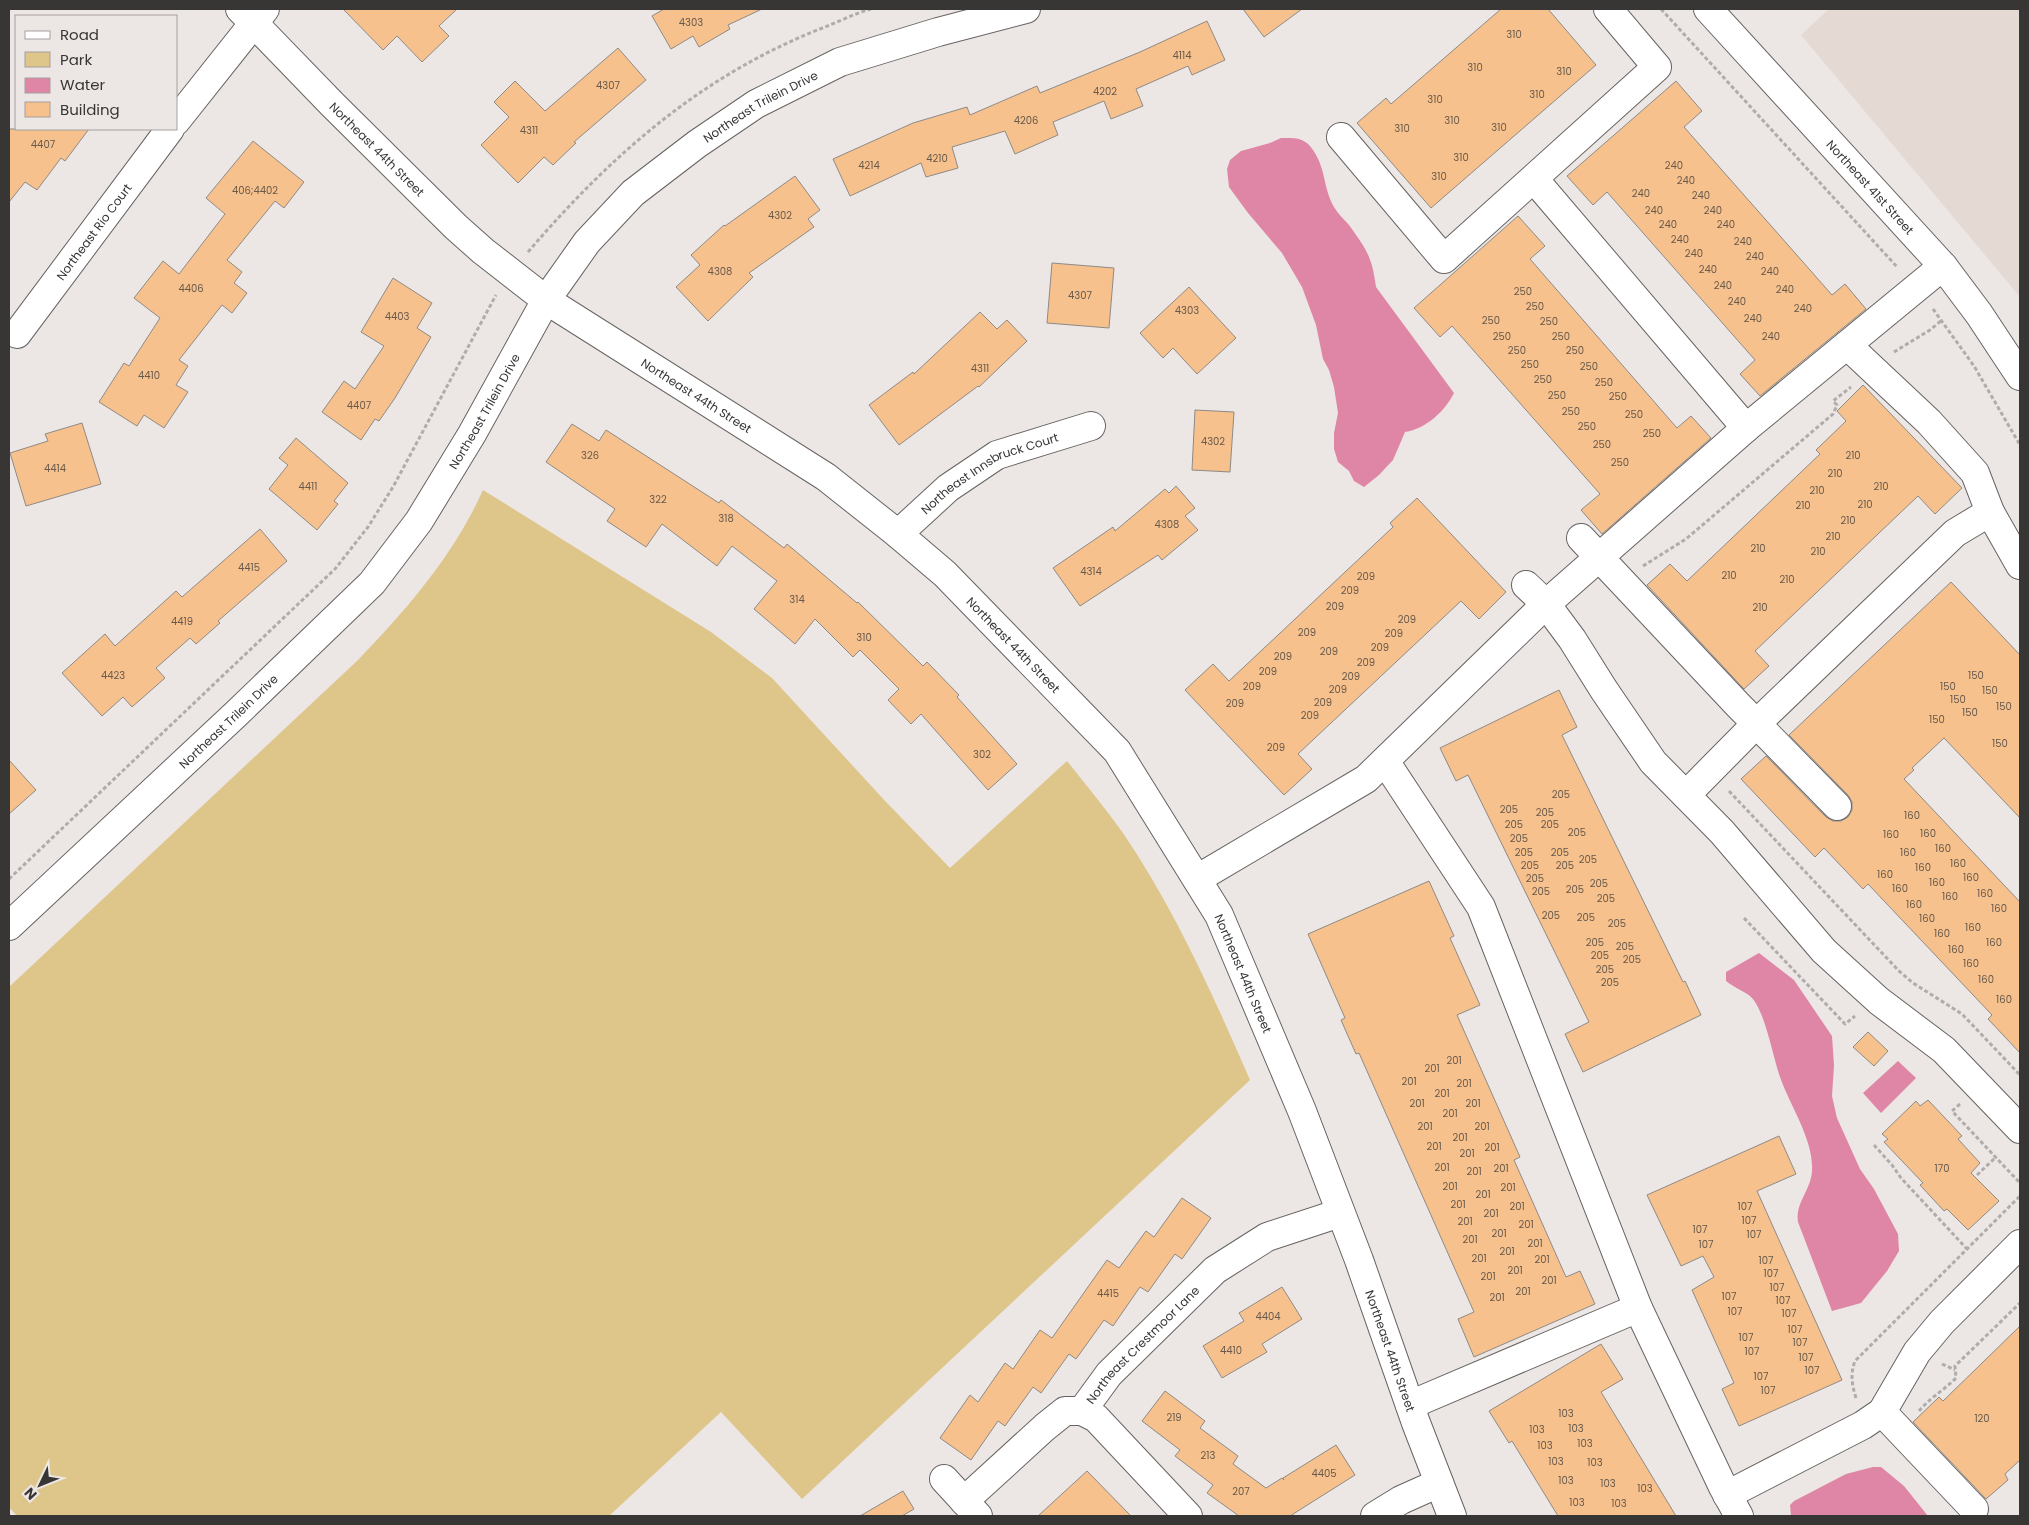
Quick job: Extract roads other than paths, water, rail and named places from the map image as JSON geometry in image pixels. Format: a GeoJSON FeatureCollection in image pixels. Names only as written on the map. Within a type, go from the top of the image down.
{"type":"FeatureCollection","features":[{"type":"Feature","properties":{"kind":"street","name":"Northeast Trilein Drive"},"geometry":{"type":"LineString","coordinates":[[9,926],[236,714],[372,583],[420,521],[472,434],[546,300],[586,242],[633,193],[697,144],[756,104],[840,62],[938,32],[1026,9]]}},
{"type":"Feature","properties":{"kind":"street"},"geometry":{"type":"LineString","coordinates":[[1341,137],[1444,259],[1657,67],[1608,9]]}},
{"type":"Feature","properties":{"kind":"street","name":"Northeast 41st Street"},"geometry":{"type":"LineString","coordinates":[[1708,9],[1943,266],[1979,314],[2020,376]]}},
{"type":"Feature","properties":{"kind":"street","name":"Northeast 44th Street"},"geometry":{"type":"LineString","coordinates":[[253,13],[332,104],[456,227],[510,273],[546,300],[826,477],[898,534],[946,574],[1117,751],[1220,915],[1302,1111],[1452,1516]]}},
{"type":"Feature","properties":{"kind":"street"},"geometry":{"type":"LineString","coordinates":[[178,118],[253,13]]}},
{"type":"Feature","properties":{"kind":"street","name":"Northeast Rio Court"},"geometry":{"type":"LineString","coordinates":[[17,334],[139,167],[169,130]]}},
{"type":"Feature","properties":{"kind":"street"},"geometry":{"type":"LineString","coordinates":[[1534,179],[1746,428]]}},
{"type":"Feature","properties":{"kind":"street"},"geometry":{"type":"LineString","coordinates":[[1197,878],[1366,779],[1536,594],[1590,548],[1746,428],[1943,266]]}},
{"type":"Feature","properties":{"kind":"street"},"geometry":{"type":"LineString","coordinates":[[1847,345],[1929,422],[1975,473],[1990,512],[2020,565]]}},
{"type":"Feature","properties":{"kind":"street","name":"Northeast Innsbruck Court"},"geometry":{"type":"LineString","coordinates":[[898,534],[948,488],[997,455],[1091,426]]}},
{"type":"Feature","properties":{"kind":"street"},"geometry":{"type":"LineString","coordinates":[[1686,795],[1955,533],[1990,512]]}},
{"type":"Feature","properties":{"kind":"street"},"geometry":{"type":"LineString","coordinates":[[1590,548],[1837,806]]}},
{"type":"Feature","properties":{"kind":"street"},"geometry":{"type":"LineString","coordinates":[[1536,594],[1572,639],[1653,762],[1722,832],[1824,951],[1879,1001],[1944,1050],[2020,1129]]}},
{"type":"Feature","properties":{"kind":"street"},"geometry":{"type":"LineString","coordinates":[[1384,761],[1481,908],[1638,1308],[1733,1506],[1863,1425],[1890,1421]]}},
{"type":"Feature","properties":{"kind":"street","name":"Northeast Crestmoor Lane"},"geometry":{"type":"LineString","coordinates":[[971,1509],[1064,1412],[1082,1411],[1109,1374],[1216,1270],[1267,1237],[1340,1213]]}},
{"type":"Feature","properties":{"kind":"street"},"geometry":{"type":"LineString","coordinates":[[1890,1421],[1923,1344],[1942,1322],[2020,1244]]}},
{"type":"Feature","properties":{"kind":"street"},"geometry":{"type":"LineString","coordinates":[[1410,1405],[1638,1308]]}},
{"type":"Feature","properties":{"kind":"street"},"geometry":{"type":"LineString","coordinates":[[1082,1411],[1096,1418],[1188,1516]]}},
{"type":"Feature","properties":{"kind":"street"},"geometry":{"type":"LineString","coordinates":[[1890,1421],[1974,1509]]}},
{"type":"Feature","properties":{"kind":"street"},"geometry":{"type":"LineString","coordinates":[[944,1479],[971,1509]]}},
{"type":"Feature","properties":{"kind":"street"},"geometry":{"type":"LineString","coordinates":[[1375,1516],[1401,1500],[1439,1483]]}},
{"type":"Feature","properties":{"kind":"water"},"geometry":{"type":"Polygon","coordinates":[[[1281,138],[1297,139],[1304,141],[1310,146],[1319,161],[1334,207],[1349,225],[1368,254],[1373,268],[1376,287],[1454,393],[1446,406],[1434,418],[1420,427],[1405,432],[1393,460],[1364,487],[1354,481],[1349,471],[1338,462],[1334,449],[1334,433],[1338,413],[1334,387],[1329,370],[1323,359],[1316,325],[1302,287],[1282,253],[1229,187],[1227,169],[1230,160],[1241,151],[1281,138]]]}},
{"type":"Feature","properties":{"kind":"water"},"geometry":{"type":"Polygon","coordinates":[[[1759,953],[1794,980],[1832,1036],[1834,1065],[1832,1096],[1837,1118],[1860,1169],[1874,1189],[1898,1234],[1899,1251],[1887,1271],[1861,1303],[1832,1311],[1798,1222],[1799,1209],[1811,1178],[1812,1159],[1809,1147],[1784,1088],[1765,1024],[1757,1005],[1750,996],[1726,981],[1726,972],[1759,953]]]}},
{"type":"Feature","properties":{"kind":"water"},"geometry":{"type":"Polygon","coordinates":[[[1898,1061],[1916,1078],[1881,1113],[1863,1093],[1898,1061]]]}},
{"type":"Feature","properties":{"kind":"water"},"geometry":{"type":"Polygon","coordinates":[[[1873,1467],[1881,1467],[1904,1486],[1928,1516],[1791,1516],[1790,1505],[1794,1501],[1846,1474],[1873,1467]]]}}]}
